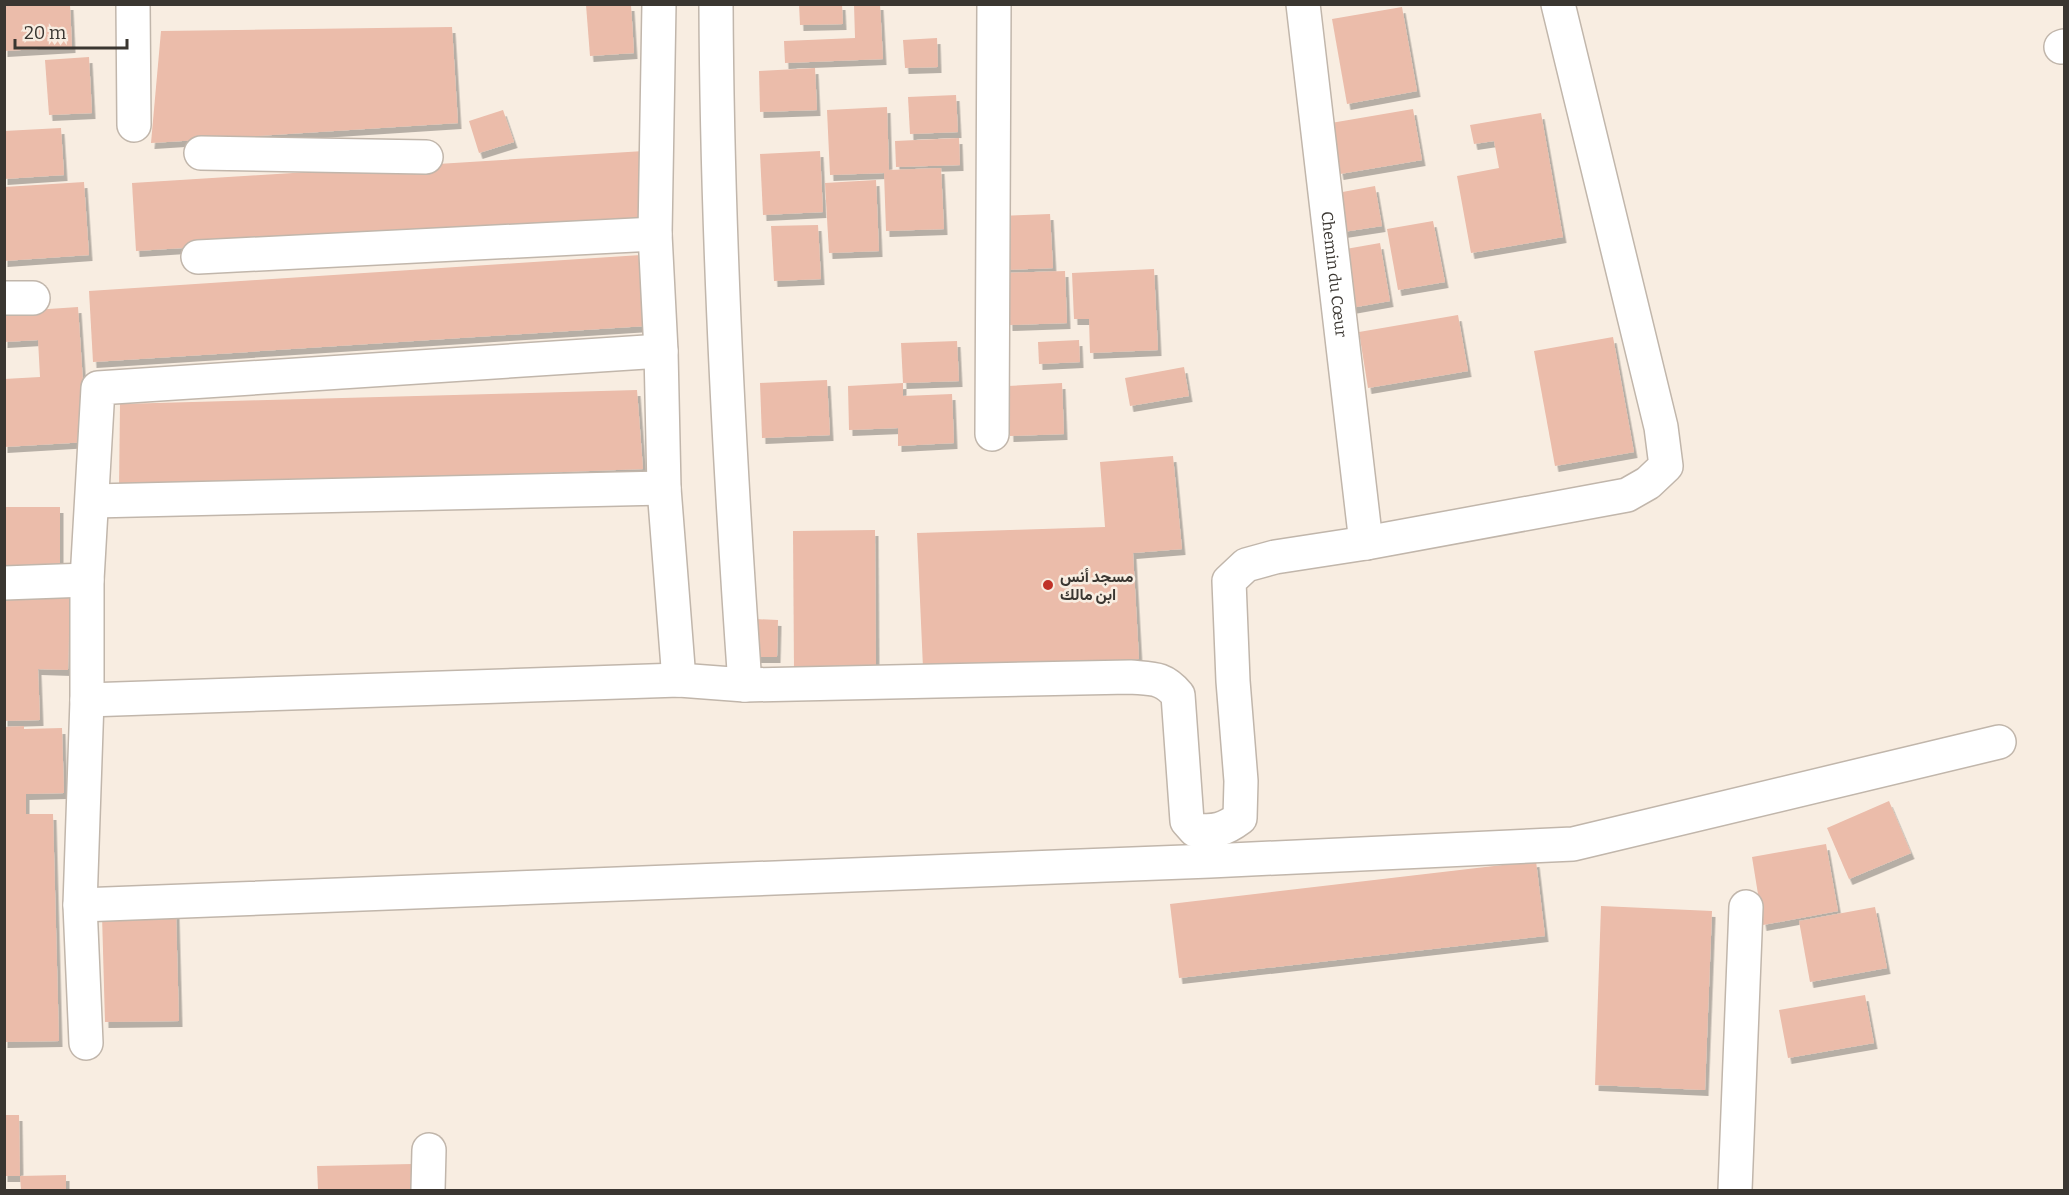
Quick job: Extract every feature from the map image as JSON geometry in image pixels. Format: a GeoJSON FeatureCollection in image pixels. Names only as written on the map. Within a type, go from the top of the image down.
{"type":"FeatureCollection","features":[{"type":"Feature","properties":{"kind":"street"},"geometry":{"type":"LineString","coordinates":[[133,4],[134,126]]}},
{"type":"Feature","properties":{"kind":"street"},"geometry":{"type":"LineString","coordinates":[[659,4],[655,234],[661,351],[664,488],[679,680]]}},
{"type":"Feature","properties":{"kind":"street"},"geometry":{"type":"LineString","coordinates":[[716,4],[717,141],[723,295],[745,685]]}},
{"type":"Feature","properties":{"kind":"street"},"geometry":{"type":"LineString","coordinates":[[992,434],[994,4]]}},
{"type":"Feature","properties":{"kind":"street","name":"Chemin du Cœur"},"geometry":{"type":"LineString","coordinates":[[1303,4],[1366,543]]}},
{"type":"Feature","properties":{"kind":"street"},"geometry":{"type":"LineString","coordinates":[[87,700],[679,680],[745,685],[1119,677],[1154,679],[1168,684],[1178,695],[1187,821],[1195,830],[1208,831],[1226,828],[1240,818],[1241,781],[1233,681],[1229,581],[1246,565],[1275,557],[1366,543],[1627,495],[1648,483],[1665,466],[1661,427],[1558,4]]}},
{"type":"Feature","properties":{"kind":"street"},"geometry":{"type":"LineString","coordinates":[[201,153],[426,157]]}},
{"type":"Feature","properties":{"kind":"street"},"geometry":{"type":"LineString","coordinates":[[198,257],[655,234]]}},
{"type":"Feature","properties":{"kind":"street"},"geometry":{"type":"LineString","coordinates":[[86,1043],[80,905],[87,700],[87,580],[98,388],[661,351]]}},
{"type":"Feature","properties":{"kind":"street"},"geometry":{"type":"LineString","coordinates":[[93,501],[664,488]]}},
{"type":"Feature","properties":{"kind":"street"},"geometry":{"type":"LineString","coordinates":[[4,583],[87,580]]}},
{"type":"Feature","properties":{"kind":"street"},"geometry":{"type":"LineString","coordinates":[[80,905],[1210,861],[1573,844],[1999,742]]}},
{"type":"Feature","properties":{"kind":"street"},"geometry":{"type":"LineString","coordinates":[[1735,1191],[1746,907]]}},
{"type":"Feature","properties":{"kind":"street"},"geometry":{"type":"LineString","coordinates":[[428,1191],[429,1150]]}},
{"type":"Feature","properties":{"kind":"building"},"geometry":{"type":"Polygon","coordinates":[[[4,4],[70,4],[72,47],[4,51],[4,4]]]}},
{"type":"Feature","properties":{"kind":"building"},"geometry":{"type":"Polygon","coordinates":[[[799,4],[842,4],[843,24],[800,25],[799,4]]]}},
{"type":"Feature","properties":{"kind":"building"},"geometry":{"type":"Polygon","coordinates":[[[854,4],[880,4],[883,59],[785,63],[784,41],[855,38],[854,4]]]}},
{"type":"Feature","properties":{"kind":"building"},"geometry":{"type":"Polygon","coordinates":[[[586,5],[631,5],[634,53],[590,56],[586,5]]]}},
{"type":"Feature","properties":{"kind":"building"},"geometry":{"type":"Polygon","coordinates":[[[1402,7],[1417,91],[1347,104],[1332,19],[1402,7]]]}},
{"type":"Feature","properties":{"kind":"building"},"geometry":{"type":"Polygon","coordinates":[[[452,27],[458,123],[151,143],[161,31],[452,27]]]}},
{"type":"Feature","properties":{"kind":"building"},"geometry":{"type":"Polygon","coordinates":[[[937,38],[938,67],[905,68],[903,40],[937,38]]]}},
{"type":"Feature","properties":{"kind":"building"},"geometry":{"type":"Polygon","coordinates":[[[89,57],[92,113],[49,115],[45,60],[89,57]]]}},
{"type":"Feature","properties":{"kind":"building"},"geometry":{"type":"Polygon","coordinates":[[[815,68],[817,110],[760,112],[759,71],[815,68]]]}},
{"type":"Feature","properties":{"kind":"building"},"geometry":{"type":"Polygon","coordinates":[[[956,95],[958,132],[910,134],[908,97],[956,95]]]}},
{"type":"Feature","properties":{"kind":"building"},"geometry":{"type":"Polygon","coordinates":[[[887,107],[889,170],[941,168],[944,229],[886,231],[884,173],[830,175],[827,110],[887,107]]]}},
{"type":"Feature","properties":{"kind":"building"},"geometry":{"type":"Polygon","coordinates":[[[1413,109],[1422,160],[1340,174],[1331,123],[1413,109]]]}},
{"type":"Feature","properties":{"kind":"building"},"geometry":{"type":"Polygon","coordinates":[[[503,110],[514,142],[479,153],[469,121],[503,110]]]}},
{"type":"Feature","properties":{"kind":"building"},"geometry":{"type":"Polygon","coordinates":[[[1541,113],[1563,237],[1471,253],[1457,176],[1499,168],[1494,141],[1474,144],[1470,125],[1541,113]]]}},
{"type":"Feature","properties":{"kind":"building"},"geometry":{"type":"Polygon","coordinates":[[[61,128],[64,175],[4,179],[4,131],[61,128]]]}},
{"type":"Feature","properties":{"kind":"building"},"geometry":{"type":"Polygon","coordinates":[[[959,138],[960,165],[896,167],[895,141],[959,138]]]}},
{"type":"Feature","properties":{"kind":"building"},"geometry":{"type":"Polygon","coordinates":[[[644,151],[649,218],[136,251],[132,183],[644,151]]]}},
{"type":"Feature","properties":{"kind":"building"},"geometry":{"type":"Polygon","coordinates":[[[820,151],[823,212],[763,215],[760,154],[820,151]]]}},
{"type":"Feature","properties":{"kind":"building"},"geometry":{"type":"Polygon","coordinates":[[[876,180],[879,251],[829,253],[825,183],[876,180]]]}},
{"type":"Feature","properties":{"kind":"building"},"geometry":{"type":"Polygon","coordinates":[[[84,182],[89,255],[4,261],[4,187],[84,182]]]}},
{"type":"Feature","properties":{"kind":"building"},"geometry":{"type":"Polygon","coordinates":[[[1375,186],[1382,226],[1343,232],[1337,193],[1375,186]]]}},
{"type":"Feature","properties":{"kind":"building"},"geometry":{"type":"Polygon","coordinates":[[[1050,214],[1053,268],[1003,270],[1000,216],[1050,214]]]}},
{"type":"Feature","properties":{"kind":"building"},"geometry":{"type":"Polygon","coordinates":[[[1433,221],[1445,282],[1398,290],[1387,229],[1433,221]]]}},
{"type":"Feature","properties":{"kind":"building"},"geometry":{"type":"Polygon","coordinates":[[[818,225],[821,279],[774,281],[771,226],[818,225]]]}},
{"type":"Feature","properties":{"kind":"building"},"geometry":{"type":"Polygon","coordinates":[[[1380,243],[1390,301],[1351,308],[1340,250],[1380,243]]]}},
{"type":"Feature","properties":{"kind":"building"},"geometry":{"type":"Polygon","coordinates":[[[641,255],[646,326],[93,362],[89,291],[641,255]]]}},
{"type":"Feature","properties":{"kind":"building"},"geometry":{"type":"Polygon","coordinates":[[[1154,269],[1158,350],[1090,353],[1089,319],[1074,319],[1072,273],[1154,269]]]}},
{"type":"Feature","properties":{"kind":"building"},"geometry":{"type":"Polygon","coordinates":[[[1065,271],[1067,323],[1009,325],[1007,273],[1065,271]]]}},
{"type":"Feature","properties":{"kind":"building"},"geometry":{"type":"Polygon","coordinates":[[[78,307],[87,442],[4,447],[4,379],[40,377],[38,340],[4,342],[4,312],[78,307]]]}},
{"type":"Feature","properties":{"kind":"building"},"geometry":{"type":"Polygon","coordinates":[[[1458,315],[1468,371],[1368,388],[1359,332],[1458,315]]]}},
{"type":"Feature","properties":{"kind":"building"},"geometry":{"type":"Polygon","coordinates":[[[1613,337],[1634,452],[1555,466],[1534,351],[1613,337]]]}},
{"type":"Feature","properties":{"kind":"building"},"geometry":{"type":"Polygon","coordinates":[[[1079,340],[1080,362],[1039,364],[1038,342],[1079,340]]]}},
{"type":"Feature","properties":{"kind":"building"},"geometry":{"type":"Polygon","coordinates":[[[957,341],[959,381],[903,383],[901,343],[957,341]]]}},
{"type":"Feature","properties":{"kind":"building"},"geometry":{"type":"Polygon","coordinates":[[[1184,367],[1189,396],[1130,406],[1125,378],[1184,367]]]}},
{"type":"Feature","properties":{"kind":"building"},"geometry":{"type":"Polygon","coordinates":[[[827,380],[830,435],[762,438],[760,383],[827,380]]]}},
{"type":"Feature","properties":{"kind":"building"},"geometry":{"type":"Polygon","coordinates":[[[903,383],[903,396],[952,394],[954,443],[898,446],[898,428],[849,430],[848,386],[903,383]]]}},
{"type":"Feature","properties":{"kind":"building"},"geometry":{"type":"Polygon","coordinates":[[[1062,383],[1064,434],[1010,436],[1008,386],[1062,383]]]}},
{"type":"Feature","properties":{"kind":"building"},"geometry":{"type":"Polygon","coordinates":[[[637,390],[643,469],[119,489],[120,404],[637,390]]]}},
{"type":"Feature","properties":{"kind":"building"},"geometry":{"type":"Polygon","coordinates":[[[1173,456],[1182,549],[1133,553],[1139,659],[923,668],[917,533],[1105,527],[1100,462],[1173,456]]]}},
{"type":"Feature","properties":{"kind":"building"},"geometry":{"type":"Polygon","coordinates":[[[4,507],[60,507],[60,569],[4,568],[4,507]]]}},
{"type":"Feature","properties":{"kind":"building"},"geometry":{"type":"Polygon","coordinates":[[[875,530],[876,672],[794,672],[793,531],[875,530]]]}},
{"type":"Feature","properties":{"kind":"building"},"geometry":{"type":"Polygon","coordinates":[[[4,594],[70,597],[68,670],[38,669],[40,720],[4,721],[4,594]]]}},
{"type":"Feature","properties":{"kind":"building"},"geometry":{"type":"Polygon","coordinates":[[[755,619],[778,620],[777,657],[754,657],[755,619]]]}},
{"type":"Feature","properties":{"kind":"building"},"geometry":{"type":"Polygon","coordinates":[[[24,726],[24,729],[62,728],[64,793],[26,794],[26,814],[53,814],[59,1041],[4,1042],[4,727],[24,726]]]}},
{"type":"Feature","properties":{"kind":"building"},"geometry":{"type":"Polygon","coordinates":[[[1889,801],[1911,853],[1849,879],[1827,828],[1889,801]]]}},
{"type":"Feature","properties":{"kind":"building"},"geometry":{"type":"Polygon","coordinates":[[[1826,844],[1838,911],[1763,925],[1752,857],[1826,844]]]}},
{"type":"Feature","properties":{"kind":"building"},"geometry":{"type":"Polygon","coordinates":[[[1536,861],[1545,936],[1179,978],[1170,904],[1536,861]]]}},
{"type":"Feature","properties":{"kind":"building"},"geometry":{"type":"Polygon","coordinates":[[[1601,906],[1712,911],[1705,1090],[1595,1085],[1601,906]]]}},
{"type":"Feature","properties":{"kind":"building"},"geometry":{"type":"Polygon","coordinates":[[[1875,907],[1887,968],[1810,982],[1799,921],[1875,907]]]}},
{"type":"Feature","properties":{"kind":"building"},"geometry":{"type":"Polygon","coordinates":[[[176,913],[179,1021],[105,1022],[102,915],[176,913]]]}},
{"type":"Feature","properties":{"kind":"building"},"geometry":{"type":"Polygon","coordinates":[[[1865,995],[1874,1043],[1788,1058],[1779,1010],[1865,995]]]}},
{"type":"Feature","properties":{"kind":"building"},"geometry":{"type":"Polygon","coordinates":[[[4,1115],[19,1115],[20,1176],[4,1176],[4,1115]]]}},
{"type":"Feature","properties":{"kind":"building"},"geometry":{"type":"Polygon","coordinates":[[[412,1164],[413,1190],[318,1190],[317,1166],[412,1164]]]}},
{"type":"Feature","properties":{"kind":"building"},"geometry":{"type":"Polygon","coordinates":[[[66,1175],[66,1190],[21,1190],[20,1176],[66,1175]]]}},
{"type":"Feature","properties":{"kind":"place","name":"مسجد أنس ابن مالك"},"geometry":{"type":"Point","coordinates":[1048,585]}}]}
